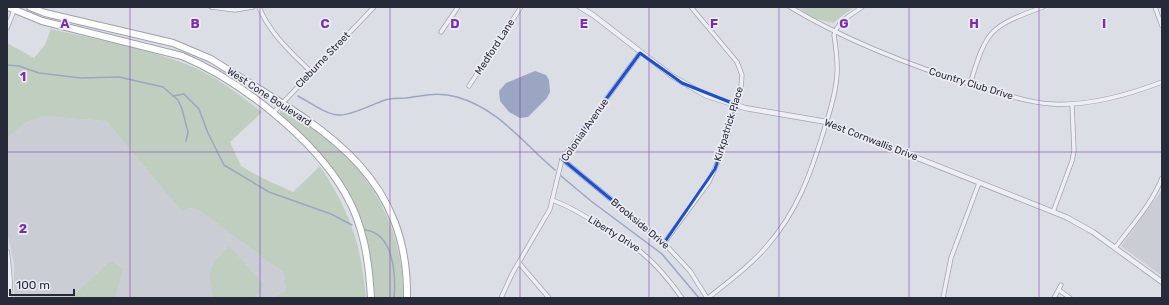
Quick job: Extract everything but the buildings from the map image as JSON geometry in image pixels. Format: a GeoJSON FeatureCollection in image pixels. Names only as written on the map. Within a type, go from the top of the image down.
{"type":"FeatureCollection","features":[{"type":"Feature","properties":{"kind":"main road","name":"West Cone Boulevard"},"geometry":{"type":"LineString","coordinates":[[8,7],[42,22],[182,56],[196,62],[220,76],[273,113],[310,146],[345,193],[363,237],[369,265],[371,298]]}},
{"type":"Feature","properties":{"kind":"main road","name":"West Cone Boulevard"},"geometry":{"type":"LineString","coordinates":[[30,7],[45,13],[173,43],[191,49],[211,59],[282,104],[340,144],[360,164],[378,190],[392,217],[402,247],[406,272],[407,298]]}},
{"type":"Feature","properties":{"kind":"street"},"geometry":{"type":"LineString","coordinates":[[211,7],[235,10],[253,7]]}},
{"type":"Feature","properties":{"kind":"street"},"geometry":{"type":"LineString","coordinates":[[259,7],[266,23],[277,37],[311,72]]}},
{"type":"Feature","properties":{"kind":"street","name":"Cleburne Street"},"geometry":{"type":"LineString","coordinates":[[273,113],[374,7]]}},
{"type":"Feature","properties":{"kind":"street"},"geometry":{"type":"LineString","coordinates":[[441,32],[458,7]]}},
{"type":"Feature","properties":{"kind":"street","name":"Medford Lane"},"geometry":{"type":"LineString","coordinates":[[469,86],[521,7]]}},
{"type":"Feature","properties":{"kind":"street","name":"West Cornwallis Drive"},"geometry":{"type":"LineString","coordinates":[[580,7],[593,15],[640,53],[672,76],[694,89],[737,106],[827,122],[1053,212],[1085,227],[1162,282]]}},
{"type":"Feature","properties":{"kind":"street","name":"Kirkpatrick Place"},"geometry":{"type":"LineString","coordinates":[[664,242],[709,182],[724,145],[737,106],[742,79],[739,65],[732,54],[691,7]]}},
{"type":"Feature","properties":{"kind":"street","name":"Country Club Drive"},"geometry":{"type":"LineString","coordinates":[[790,7],[835,31],[919,68],[1026,100],[1052,104],[1072,104],[1115,97],[1162,82]]}},
{"type":"Feature","properties":{"kind":"street"},"geometry":{"type":"LineString","coordinates":[[708,298],[755,259],[768,246],[791,214],[810,177],[835,92],[837,74],[835,31],[844,20],[862,7]]}},
{"type":"Feature","properties":{"kind":"street"},"geometry":{"type":"LineString","coordinates":[[970,84],[985,40],[993,30],[1009,20],[1043,7]]}},
{"type":"Feature","properties":{"kind":"street"},"geometry":{"type":"LineString","coordinates":[[1155,7],[1162,26]]}},
{"type":"Feature","properties":{"kind":"street"},"geometry":{"type":"LineString","coordinates":[[7,28],[14,9]]}},
{"type":"Feature","properties":{"kind":"street","name":"Colonial Avenue"},"geometry":{"type":"LineString","coordinates":[[501,298],[504,288],[550,209],[562,159],[640,53]]}},
{"type":"Feature","properties":{"kind":"street"},"geometry":{"type":"LineString","coordinates":[[1053,212],[1072,161],[1074,151],[1072,104]]}},
{"type":"Feature","properties":{"kind":"street","name":"Brookside Drive"},"geometry":{"type":"LineString","coordinates":[[562,159],[664,242],[690,271],[708,298]]}},
{"type":"Feature","properties":{"kind":"street"},"geometry":{"type":"LineString","coordinates":[[1115,248],[1150,202],[1162,178]]}},
{"type":"Feature","properties":{"kind":"street"},"geometry":{"type":"LineString","coordinates":[[943,298],[951,258],[979,183]]}},
{"type":"Feature","properties":{"kind":"street","name":"Liberty Drive"},"geometry":{"type":"LineString","coordinates":[[552,200],[564,204],[628,240],[656,264],[682,298]]}},
{"type":"Feature","properties":{"kind":"street"},"geometry":{"type":"LineString","coordinates":[[7,252],[10,283],[8,298]]}},
{"type":"Feature","properties":{"kind":"street"},"geometry":{"type":"LineString","coordinates":[[519,263],[549,298]]}},
{"type":"Feature","properties":{"kind":"street"},"geometry":{"type":"LineString","coordinates":[[1054,298],[1061,285]]}},
{"type":"Feature","properties":{"kind":"street"},"geometry":{"type":"LineString","coordinates":[[1058,290],[1070,298]]}},
{"type":"Feature","properties":{"kind":"highlighted area"},"geometry":{"type":"Polygon","coordinates":[[[640,53],[682,83],[737,105],[715,169],[664,243],[562,159],[640,53]]]}},
{"type":"Feature","properties":{"kind":"shaded area"},"geometry":{"type":"Polygon","coordinates":[[[44,116],[106,121],[182,212],[188,208],[197,209],[284,273],[286,290],[274,298],[115,298],[110,261],[70,298],[14,298],[14,265],[7,231],[7,138],[26,122],[44,116]]]}},
{"type":"Feature","properties":{"kind":"shaded area"},"geometry":{"type":"Polygon","coordinates":[[[1162,190],[1162,276],[1121,246],[1162,190]]]}},
{"type":"Feature","properties":{"kind":"green space"},"geometry":{"type":"Polygon","coordinates":[[[798,7],[854,7],[833,23],[813,18],[798,7]]]}},
{"type":"Feature","properties":{"kind":"green space"},"geometry":{"type":"Polygon","coordinates":[[[51,29],[161,55],[178,61],[213,77],[262,112],[230,142],[241,166],[260,177],[293,192],[320,166],[339,198],[352,229],[361,261],[366,298],[274,298],[286,290],[284,273],[197,209],[188,208],[182,212],[106,121],[44,116],[26,122],[7,138],[7,43],[34,58],[45,45],[51,29]]]}},
{"type":"Feature","properties":{"kind":"green space"},"geometry":{"type":"Polygon","coordinates":[[[283,109],[333,143],[354,165],[378,198],[394,236],[399,256],[403,298],[375,298],[372,270],[366,244],[358,219],[348,196],[335,174],[319,153],[301,133],[280,114],[280,111],[283,109]]]}},
{"type":"Feature","properties":{"kind":"green space"},"geometry":{"type":"Polygon","coordinates":[[[229,246],[263,283],[262,290],[254,298],[214,298],[213,296],[210,274],[214,263],[229,246]]]}},
{"type":"Feature","properties":{"kind":"green space"},"geometry":{"type":"Polygon","coordinates":[[[110,261],[123,269],[115,298],[70,298],[110,261]]]}},
{"type":"Feature","properties":{"kind":"water"},"geometry":{"type":"Polygon","coordinates":[[[535,71],[546,75],[549,80],[550,92],[547,98],[528,117],[520,118],[509,112],[500,101],[499,91],[506,83],[535,71]]]}},
{"type":"Feature","properties":{"kind":"waterway"},"geometry":{"type":"LineString","coordinates":[[7,65],[19,66],[39,73],[81,78],[119,77],[163,87],[178,100],[182,109],[188,132],[186,141]]}},
{"type":"Feature","properties":{"kind":"waterway"},"geometry":{"type":"LineString","coordinates":[[173,96],[184,94],[199,109],[208,133],[224,165],[269,192],[331,214],[352,225]]}},
{"type":"Feature","properties":{"kind":"waterway"},"geometry":{"type":"LineString","coordinates":[[298,96],[324,111],[339,115],[356,112],[390,99],[437,94],[457,97],[472,102],[498,118],[555,170]]}},
{"type":"Feature","properties":{"kind":"waterway"},"geometry":{"type":"LineString","coordinates":[[561,176],[591,201],[662,254],[699,298]]}},
{"type":"Feature","properties":{"kind":"waterway"},"geometry":{"type":"LineString","coordinates":[[365,230],[375,233],[382,239],[387,247],[393,268],[395,289],[394,298]]}}]}
